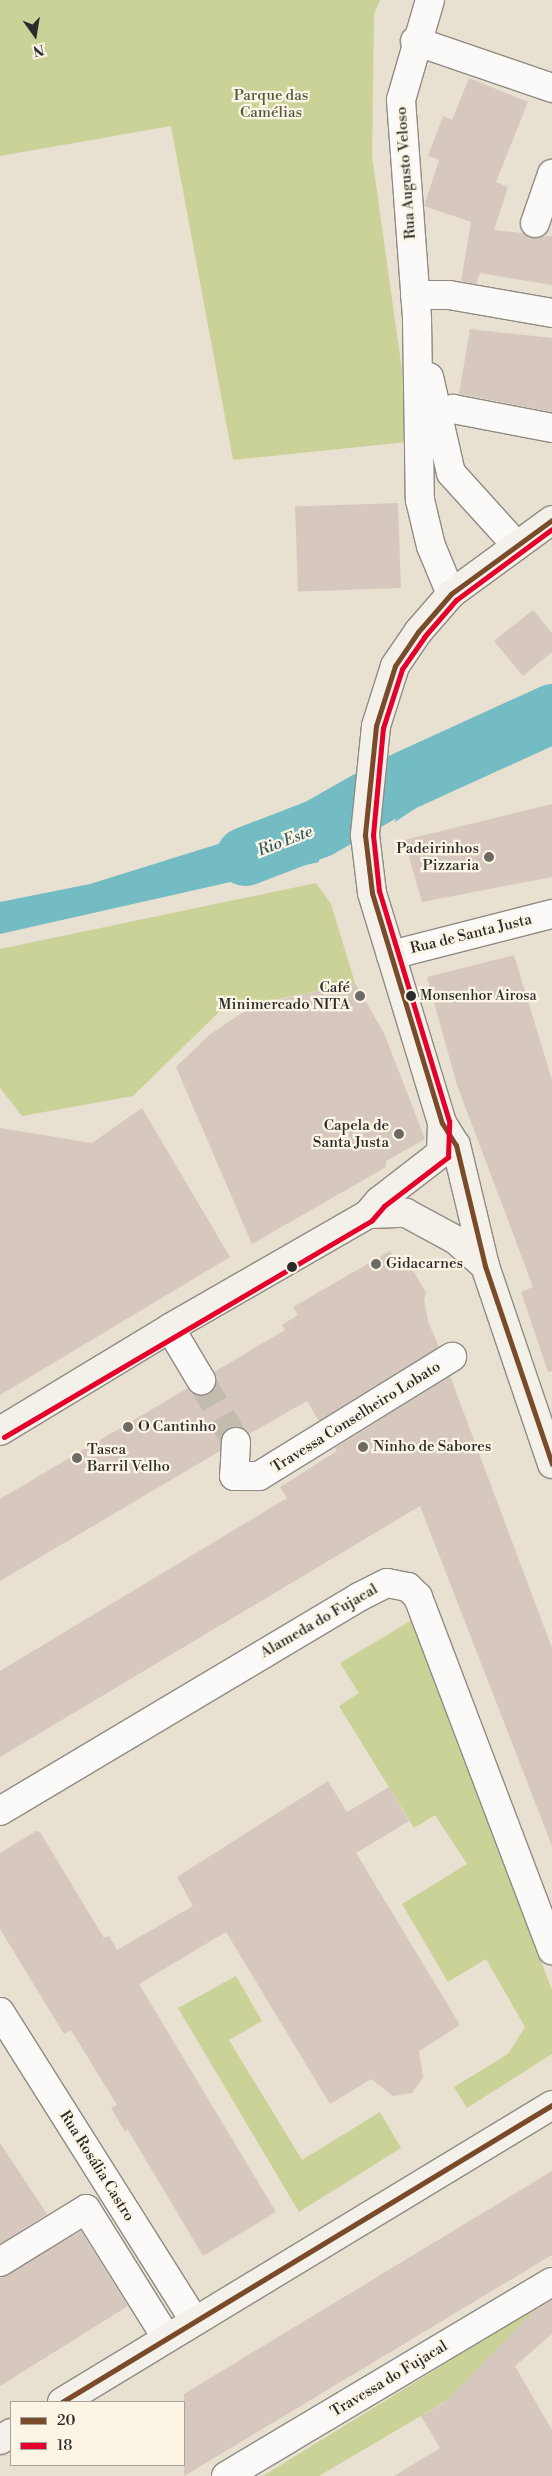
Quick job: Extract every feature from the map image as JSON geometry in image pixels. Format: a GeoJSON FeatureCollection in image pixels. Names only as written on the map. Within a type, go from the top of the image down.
{"type":"FeatureCollection","features":[{"type":"Feature","properties":{"kind":"main road"},"geometry":{"type":"LineString","coordinates":[[552,520],[451,594],[418,632],[395,666],[376,726],[366,843],[372,893],[390,955],[442,1123],[456,1145],[485,1266],[552,1464]]}},
{"type":"Feature","properties":{"kind":"main road"},"geometry":{"type":"LineString","coordinates":[[0,1431],[170,1328],[368,1214],[379,1201],[441,1153],[442,1123]]}},
{"type":"Feature","properties":{"kind":"main road"},"geometry":{"type":"LineString","coordinates":[[368,1214],[406,1213],[456,1240],[485,1266]]}},
{"type":"Feature","properties":{"kind":"main road"},"geometry":{"type":"LineString","coordinates":[[64,2401],[194,2320],[552,2105]]}},
{"type":"Feature","properties":{"kind":"street","name":"Rua Augusto Veloso"},"geometry":{"type":"LineString","coordinates":[[430,0],[416,41],[401,100],[416,307],[420,500],[431,546],[451,594]]}},
{"type":"Feature","properties":{"kind":"street"},"geometry":{"type":"LineString","coordinates":[[416,41],[552,88]]}},
{"type":"Feature","properties":{"kind":"street"},"geometry":{"type":"LineString","coordinates":[[534,224],[552,174]]}},
{"type":"Feature","properties":{"kind":"street"},"geometry":{"type":"LineString","coordinates":[[416,307],[448,295],[552,313]]}},
{"type":"Feature","properties":{"kind":"street","name":"Rua Augusto Veloso"},"geometry":{"type":"LineString","coordinates":[[416,307],[451,473],[516,545]]}},
{"type":"Feature","properties":{"kind":"street"},"geometry":{"type":"LineString","coordinates":[[439,423],[443,414],[453,409],[552,428]]}},
{"type":"Feature","properties":{"kind":"street","name":"Rua de Santa Justa"},"geometry":{"type":"LineString","coordinates":[[390,955],[552,914]]}},
{"type":"Feature","properties":{"kind":"street"},"geometry":{"type":"LineString","coordinates":[[170,1328],[201,1380]]}},
{"type":"Feature","properties":{"kind":"street","name":"Travessa Conselheiro Lobato"},"geometry":{"type":"LineString","coordinates":[[236,1442],[234,1476],[259,1476],[452,1358]]}},
{"type":"Feature","properties":{"kind":"street","name":"Alameda do Fujacal"},"geometry":{"type":"LineString","coordinates":[[0,1811],[358,1596],[387,1583],[408,1587],[418,1597],[552,1950]]}},
{"type":"Feature","properties":{"kind":"street","name":"Rua Rosália Castro"},"geometry":{"type":"LineString","coordinates":[[0,2012],[194,2320]]}},
{"type":"Feature","properties":{"kind":"street"},"geometry":{"type":"LineString","coordinates":[[0,2262],[86,2209],[166,2337]]}},
{"type":"Feature","properties":{"kind":"street","name":"Travessa do Fujacal"},"geometry":{"type":"LineString","coordinates":[[226,2476],[552,2282]]}},
{"type":"Feature","properties":{"kind":"green space","name":"Parque das Camélias"},"geometry":{"type":"Polygon","coordinates":[[[0,0],[380,0],[374,14],[372,156],[407,406],[407,442],[233,460],[171,126],[0,156],[0,0]]]}},
{"type":"Feature","properties":{"kind":"green space"},"geometry":{"type":"Polygon","coordinates":[[[316,883],[331,904],[355,983],[220,1011],[133,1096],[22,1116],[0,1088],[0,949],[316,883]]]}},
{"type":"Feature","properties":{"kind":"green space"},"geometry":{"type":"Polygon","coordinates":[[[412,1620],[552,1990],[552,2054],[467,2108],[454,2087],[508,2054],[525,2027],[486,1959],[448,1982],[402,1904],[467,1864],[435,1815],[414,1828],[339,1706],[359,1693],[340,1663],[412,1620]]]}},
{"type":"Feature","properties":{"kind":"green space"},"geometry":{"type":"Polygon","coordinates":[[[236,1976],[262,2021],[229,2040],[302,2160],[380,2112],[401,2148],[299,2212],[178,2008],[236,1976]]]}},
{"type":"Feature","properties":{"kind":"green space"},"geometry":{"type":"Polygon","coordinates":[[[552,2298],[523,2322],[451,2398],[319,2476],[263,2476],[552,2298]]]}},
{"type":"Feature","properties":{"kind":"water"},"geometry":{"type":"Polygon","coordinates":[[[552,704],[552,741],[459,779],[395,822],[415,745],[552,704]]]}},
{"type":"Feature","properties":{"kind":"water"},"geometry":{"type":"Polygon","coordinates":[[[321,795],[319,862],[0,934],[0,902],[90,884],[247,835],[321,795]]]}},
{"type":"Feature","properties":{"kind":"building"},"geometry":{"type":"Polygon","coordinates":[[[469,78],[528,102],[496,182],[508,187],[494,230],[523,233],[530,238],[552,236],[552,285],[480,273],[476,284],[461,281],[471,222],[424,206],[439,160],[428,156],[443,116],[452,120],[469,78]]]}},
{"type":"Feature","properties":{"kind":"building"},"geometry":{"type":"Polygon","coordinates":[[[470,329],[552,338],[552,412],[459,394],[470,329]]]}},
{"type":"Feature","properties":{"kind":"building"},"geometry":{"type":"Polygon","coordinates":[[[398,503],[401,588],[298,592],[295,507],[398,503]]]}},
{"type":"Feature","properties":{"kind":"building"},"geometry":{"type":"Polygon","coordinates":[[[533,610],[552,633],[552,652],[523,676],[494,641],[533,610]]]}},
{"type":"Feature","properties":{"kind":"building"},"geometry":{"type":"Polygon","coordinates":[[[552,804],[552,877],[422,902],[404,840],[552,804]]]}},
{"type":"Feature","properties":{"kind":"building"},"geometry":{"type":"Polygon","coordinates":[[[514,955],[552,1080],[552,1371],[548,1372],[521,1292],[533,1287],[457,1085],[427,977],[514,955]]]}},
{"type":"Feature","properties":{"kind":"building"},"geometry":{"type":"Polygon","coordinates":[[[355,983],[384,1033],[425,1139],[386,1161],[386,1167],[252,1244],[176,1067],[209,1035],[242,1013],[262,1003],[355,983]]]}},
{"type":"Feature","properties":{"kind":"building"},"geometry":{"type":"Polygon","coordinates":[[[142,1108],[230,1257],[0,1395],[0,1128],[92,1143],[142,1108]]]}},
{"type":"Feature","properties":{"kind":"building"},"geometry":{"type":"Polygon","coordinates":[[[390,1251],[399,1267],[408,1262],[426,1293],[424,1300],[428,1321],[439,1347],[319,1421],[307,1401],[249,1434],[237,1426],[229,1428],[223,1434],[220,1451],[0,1581],[0,1499],[188,1388],[201,1396],[209,1393],[217,1380],[214,1372],[285,1330],[282,1325],[298,1315],[293,1307],[390,1251]]]}},
{"type":"Feature","properties":{"kind":"building"},"geometry":{"type":"Polygon","coordinates":[[[450,1376],[552,1648],[552,1846],[420,1506],[0,1757],[0,1671],[287,1498],[280,1487],[337,1451],[335,1448],[450,1376]]]}},
{"type":"Feature","properties":{"kind":"building"},"geometry":{"type":"Polygon","coordinates":[[[328,1781],[347,1812],[389,1787],[409,1821],[356,1853],[460,2025],[419,2051],[423,2077],[412,2093],[393,2096],[371,2079],[330,2104],[226,1932],[139,1984],[276,2212],[203,2256],[128,2130],[125,2132],[111,2108],[117,2105],[71,2030],[64,2034],[0,1929],[0,1853],[36,1831],[40,1832],[104,1938],[109,1936],[117,1950],[193,1906],[177,1877],[328,1781]]]}},
{"type":"Feature","properties":{"kind":"building"},"geometry":{"type":"Polygon","coordinates":[[[0,2143],[47,2214],[0,2244],[0,2143]]]}},
{"type":"Feature","properties":{"kind":"building"},"geometry":{"type":"Polygon","coordinates":[[[552,2171],[552,2255],[184,2476],[184,2394],[552,2171]]]}},
{"type":"Feature","properties":{"kind":"building"},"geometry":{"type":"Polygon","coordinates":[[[81,2231],[128,2306],[0,2386],[0,2278],[81,2231]]]}},
{"type":"Feature","properties":{"kind":"building"},"geometry":{"type":"Polygon","coordinates":[[[552,2300],[552,2334],[515,2366],[552,2430],[552,2476],[394,2476],[440,2448],[421,2416],[444,2403],[534,2311],[552,2300]]]}},
{"type":"Feature","properties":{"kind":"waterway","name":"Rio Este"},"geometry":{"type":"LineString","coordinates":[[245,856],[318,828],[392,786],[552,713]]}},
{"type":"Feature","properties":{"kind":"tunnel"},"geometry":{"type":"LineString","coordinates":[[201,1380],[236,1442]]}},
{"type":"Feature","properties":{"kind":"transit line","name":"20"},"geometry":{"type":"LineString","coordinates":[[552,520],[451,594],[418,632],[395,666],[376,726],[365,835],[372,893],[442,1123],[456,1145],[485,1266],[552,1464]]}},
{"type":"Feature","properties":{"kind":"transit line","name":"18"},"geometry":{"type":"LineString","coordinates":[[4,1437],[372,1220],[384,1206],[448,1157],[449,1121],[379,891],[373,835],[383,728],[402,669],[424,637],[456,600],[552,529]]}},
{"type":"Feature","properties":{"kind":"transit line","name":"20"},"geometry":{"type":"LineString","coordinates":[[64,2401],[552,2105]]}},
{"type":"Feature","properties":{"kind":"place","name":"Padeirinhos Pizzaria"},"geometry":{"type":"Point","coordinates":[489,857]}},
{"type":"Feature","properties":{"kind":"place","name":"Café Minimercado NITA"},"geometry":{"type":"Point","coordinates":[360,996]}},
{"type":"Feature","properties":{"kind":"place","name":"Monsenhor Airosa"},"geometry":{"type":"Point","coordinates":[411,996]}},
{"type":"Feature","properties":{"kind":"place","name":"Capela de Santa Justa"},"geometry":{"type":"Point","coordinates":[399,1134]}},
{"type":"Feature","properties":{"kind":"place","name":"Gidacarnes"},"geometry":{"type":"Point","coordinates":[376,1264]}},
{"type":"Feature","properties":{"kind":"place","name":"O Cantinho"},"geometry":{"type":"Point","coordinates":[128,1427]}},
{"type":"Feature","properties":{"kind":"place","name":"Ninho de Sabores"},"geometry":{"type":"Point","coordinates":[363,1447]}},
{"type":"Feature","properties":{"kind":"place","name":"Tasca Barril Velho"},"geometry":{"type":"Point","coordinates":[77,1458]}}]}
